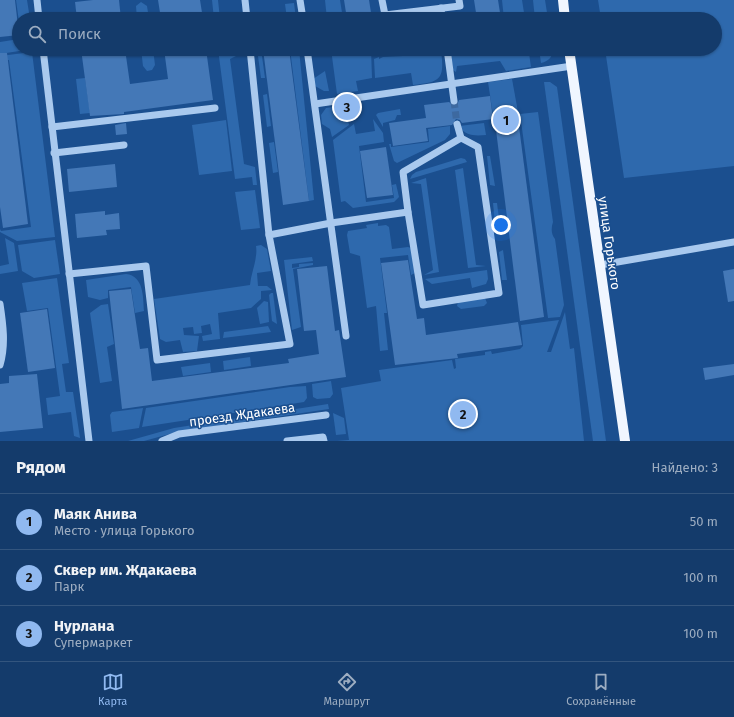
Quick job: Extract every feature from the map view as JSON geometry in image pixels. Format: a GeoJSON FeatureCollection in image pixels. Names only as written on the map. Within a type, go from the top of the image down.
{"type":"FeatureCollection","features":[{"type":"Feature","properties":{"kind":"main road"},"geometry":{"type":"LineString","coordinates":[[563,0],[564,12]]}},
{"type":"Feature","properties":{"kind":"main road","name":"улица Горького"},"geometry":{"type":"LineString","coordinates":[[570,56],[625,441]]}},
{"type":"Feature","properties":{"kind":"street"},"geometry":{"type":"LineString","coordinates":[[37,0],[38,12]]}},
{"type":"Feature","properties":{"kind":"street"},"geometry":{"type":"LineString","coordinates":[[245,0],[246,12]]}},
{"type":"Feature","properties":{"kind":"street"},"geometry":{"type":"LineString","coordinates":[[300,0],[302,12]]}},
{"type":"Feature","properties":{"kind":"street"},"geometry":{"type":"LineString","coordinates":[[382,0],[384,12]]}},
{"type":"Feature","properties":{"kind":"street"},"geometry":{"type":"LineString","coordinates":[[409,12],[460,6],[459,0]]}},
{"type":"Feature","properties":{"kind":"street"},"geometry":{"type":"LineString","coordinates":[[441,8],[441,12]]}},
{"type":"Feature","properties":{"kind":"street"},"geometry":{"type":"LineString","coordinates":[[44,56],[54,154],[89,441]]}},
{"type":"Feature","properties":{"kind":"street"},"geometry":{"type":"LineString","coordinates":[[69,274],[146,266],[157,360],[290,344],[269,235],[251,56]]}},
{"type":"Feature","properties":{"kind":"street"},"geometry":{"type":"LineString","coordinates":[[308,56],[346,336]]}},
{"type":"Feature","properties":{"kind":"street"},"geometry":{"type":"LineString","coordinates":[[448,56],[454,101]]}},
{"type":"Feature","properties":{"kind":"street"},"geometry":{"type":"LineString","coordinates":[[315,104],[572,66]]}},
{"type":"Feature","properties":{"kind":"street"},"geometry":{"type":"LineString","coordinates":[[52,127],[215,108]]}},
{"type":"Feature","properties":{"kind":"street"},"geometry":{"type":"LineString","coordinates":[[457,124],[460,138]]}},
{"type":"Feature","properties":{"kind":"street"},"geometry":{"type":"LineString","coordinates":[[460,138],[478,146],[499,293],[423,305],[403,172],[460,138]]}},
{"type":"Feature","properties":{"kind":"street"},"geometry":{"type":"LineString","coordinates":[[54,154],[124,145]]}},
{"type":"Feature","properties":{"kind":"street"},"geometry":{"type":"LineString","coordinates":[[269,235],[331,223],[408,212]]}},
{"type":"Feature","properties":{"kind":"street"},"geometry":{"type":"LineString","coordinates":[[600,265],[734,242]]}},
{"type":"Feature","properties":{"kind":"street"},"geometry":{"type":"LineString","coordinates":[[0,304],[4,353],[0,365]]}},
{"type":"Feature","properties":{"kind":"street","name":"проезд Ждакаева"},"geometry":{"type":"LineString","coordinates":[[162,441],[179,434],[326,415]]}},
{"type":"Feature","properties":{"kind":"street"},"geometry":{"type":"LineString","coordinates":[[287,441],[323,436],[324,441]]}},
{"type":"Feature","properties":{"kind":"shaded area"},"geometry":{"type":"Polygon","coordinates":[[[16,0],[27,0],[29,12],[18,12],[16,0]]]}},
{"type":"Feature","properties":{"kind":"shaded area"},"geometry":{"type":"Polygon","coordinates":[[[212,0],[218,0],[219,12],[213,12],[212,0]]]}},
{"type":"Feature","properties":{"kind":"shaded area"},"geometry":{"type":"Polygon","coordinates":[[[325,0],[340,0],[342,12],[326,12],[325,0]]]}},
{"type":"Feature","properties":{"kind":"shaded area"},"geometry":{"type":"Polygon","coordinates":[[[502,0],[522,0],[524,12],[503,12],[502,0]]]}},
{"type":"Feature","properties":{"kind":"shaded area"},"geometry":{"type":"Polygon","coordinates":[[[533,0],[545,0],[547,12],[534,12],[533,0]]]}},
{"type":"Feature","properties":{"kind":"shaded area"},"geometry":{"type":"Polygon","coordinates":[[[598,0],[734,0],[734,166],[624,178],[606,56],[722,56],[722,12],[600,12],[598,0]]]}},
{"type":"Feature","properties":{"kind":"shaded area"},"geometry":{"type":"Polygon","coordinates":[[[141,2],[147,6],[148,12],[136,12],[136,6],[141,2]]]}},
{"type":"Feature","properties":{"kind":"shaded area"},"geometry":{"type":"Polygon","coordinates":[[[294,3],[295,12],[286,12],[285,4],[294,3]]]}},
{"type":"Feature","properties":{"kind":"shaded area"},"geometry":{"type":"Polygon","coordinates":[[[12,40],[12,52],[0,54],[0,42],[12,40]]]}},
{"type":"Feature","properties":{"kind":"shaded area"},"geometry":{"type":"Polygon","coordinates":[[[12,54],[12,56],[32,56],[55,237],[17,241],[0,232],[0,229],[1,231],[31,227],[9,60],[0,61],[0,56],[12,54]]]}},
{"type":"Feature","properties":{"kind":"shaded area"},"geometry":{"type":"Polygon","coordinates":[[[142,56],[154,56],[155,65],[152,70],[147,71],[143,66],[142,56]]]}},
{"type":"Feature","properties":{"kind":"shaded area"},"geometry":{"type":"Polygon","coordinates":[[[219,56],[236,56],[230,59],[244,164],[255,167],[257,185],[253,185],[252,177],[235,179],[219,56]]]}},
{"type":"Feature","properties":{"kind":"shaded area"},"geometry":{"type":"Polygon","coordinates":[[[258,56],[262,56],[265,78],[261,78],[258,56]]]}},
{"type":"Feature","properties":{"kind":"shaded area"},"geometry":{"type":"Polygon","coordinates":[[[291,56],[300,56],[314,200],[309,201],[291,56]]]}},
{"type":"Feature","properties":{"kind":"shaded area"},"geometry":{"type":"Polygon","coordinates":[[[332,56],[371,56],[372,78],[356,81],[358,91],[337,94],[332,56]]]}},
{"type":"Feature","properties":{"kind":"shaded area"},"geometry":{"type":"Polygon","coordinates":[[[442,56],[441,74],[435,81],[413,85],[411,73],[375,78],[374,59],[383,57],[442,56]]]}},
{"type":"Feature","properties":{"kind":"shaded area"},"geometry":{"type":"Polygon","coordinates":[[[451,56],[529,56],[531,67],[506,71],[500,61],[457,66],[456,72],[453,70],[451,56]]]}},
{"type":"Feature","properties":{"kind":"shaded area"},"geometry":{"type":"Polygon","coordinates":[[[540,56],[551,56],[546,61],[541,63],[540,56]]]}},
{"type":"Feature","properties":{"kind":"shaded area"},"geometry":{"type":"Polygon","coordinates":[[[325,71],[329,91],[324,91],[315,86],[313,79],[325,71]]]}},
{"type":"Feature","properties":{"kind":"shaded area"},"geometry":{"type":"Polygon","coordinates":[[[85,78],[90,113],[80,114],[76,79],[85,78]]]}},
{"type":"Feature","properties":{"kind":"shaded area"},"geometry":{"type":"Polygon","coordinates":[[[512,79],[518,112],[493,115],[488,82],[512,79]]]}},
{"type":"Feature","properties":{"kind":"shaded area"},"geometry":{"type":"Polygon","coordinates":[[[544,82],[550,82],[557,87],[606,441],[593,441],[544,82]]]}},
{"type":"Feature","properties":{"kind":"shaded area"},"geometry":{"type":"Polygon","coordinates":[[[267,94],[271,126],[267,127],[263,95],[267,94]]]}},
{"type":"Feature","properties":{"kind":"shaded area"},"geometry":{"type":"Polygon","coordinates":[[[347,105],[356,110],[347,115],[349,125],[332,137],[330,129],[322,124],[321,115],[326,108],[347,105]]]}},
{"type":"Feature","properties":{"kind":"shaded area"},"geometry":{"type":"Polygon","coordinates":[[[400,109],[401,115],[397,115],[395,120],[383,123],[383,127],[376,115],[378,113],[400,109]]]}},
{"type":"Feature","properties":{"kind":"shaded area"},"geometry":{"type":"Polygon","coordinates":[[[538,112],[553,222],[552,231],[555,239],[564,305],[560,317],[548,318],[520,114],[538,112]]]}},
{"type":"Feature","properties":{"kind":"shaded area"},"geometry":{"type":"Polygon","coordinates":[[[373,119],[383,133],[384,142],[359,146],[366,202],[394,198],[392,185],[396,184],[399,197],[394,202],[353,208],[345,201],[341,202],[333,140],[354,124],[356,134],[375,131],[373,119]]]}},
{"type":"Feature","properties":{"kind":"shaded area"},"geometry":{"type":"Polygon","coordinates":[[[226,120],[232,171],[199,175],[192,125],[226,120]]]}},
{"type":"Feature","properties":{"kind":"shaded area"},"geometry":{"type":"Polygon","coordinates":[[[484,123],[486,135],[467,134],[459,126],[484,123]]]}},
{"type":"Feature","properties":{"kind":"shaded area"},"geometry":{"type":"Polygon","coordinates":[[[450,126],[450,134],[445,140],[397,163],[394,161],[389,144],[391,144],[391,147],[429,142],[428,129],[450,126]]]}},
{"type":"Feature","properties":{"kind":"shaded area"},"geometry":{"type":"Polygon","coordinates":[[[274,142],[278,172],[273,173],[269,143],[274,142]]]}},
{"type":"Feature","properties":{"kind":"shaded area"},"geometry":{"type":"Polygon","coordinates":[[[487,156],[490,156],[495,186],[490,185],[487,156]]]}},
{"type":"Feature","properties":{"kind":"shaded area"},"geometry":{"type":"Polygon","coordinates":[[[461,158],[465,159],[467,162],[410,179],[416,172],[461,158]]]}},
{"type":"Feature","properties":{"kind":"shaded area"},"geometry":{"type":"Polygon","coordinates":[[[463,168],[476,265],[486,266],[468,268],[455,170],[463,168]]]}},
{"type":"Feature","properties":{"kind":"shaded area"},"geometry":{"type":"Polygon","coordinates":[[[426,178],[439,272],[424,275],[433,270],[421,184],[411,183],[426,178]]]}},
{"type":"Feature","properties":{"kind":"shaded area"},"geometry":{"type":"Polygon","coordinates":[[[255,190],[260,228],[241,230],[235,192],[255,190]]]}},
{"type":"Feature","properties":{"kind":"shaded area"},"geometry":{"type":"Polygon","coordinates":[[[493,203],[497,203],[501,234],[496,233],[493,203]]]}},
{"type":"Feature","properties":{"kind":"shaded area"},"geometry":{"type":"Polygon","coordinates":[[[378,223],[378,226],[386,225],[389,227],[392,249],[411,248],[415,273],[411,275],[408,255],[380,258],[387,313],[384,313],[388,350],[380,351],[376,306],[367,308],[360,256],[350,253],[347,235],[348,231],[367,228],[366,225],[378,223]]]}},
{"type":"Feature","properties":{"kind":"shaded area"},"geometry":{"type":"Polygon","coordinates":[[[5,238],[14,243],[18,271],[0,274],[0,266],[9,264],[5,238]]]}},
{"type":"Feature","properties":{"kind":"shaded area"},"geometry":{"type":"Polygon","coordinates":[[[55,240],[60,274],[34,278],[22,271],[18,245],[55,240]]]}},
{"type":"Feature","properties":{"kind":"shaded area"},"geometry":{"type":"Polygon","coordinates":[[[261,245],[267,249],[271,271],[257,273],[258,286],[267,286],[272,290],[261,291],[261,299],[251,308],[218,313],[220,339],[203,341],[202,336],[212,334],[210,324],[201,326],[202,333],[194,334],[193,327],[183,328],[184,335],[199,336],[197,351],[183,352],[180,340],[166,342],[160,339],[154,299],[250,285],[256,256],[256,246],[261,245]]]}},
{"type":"Feature","properties":{"kind":"shaded area"},"geometry":{"type":"Polygon","coordinates":[[[503,250],[507,280],[502,280],[499,252],[503,250]]]}},
{"type":"Feature","properties":{"kind":"shaded area"},"geometry":{"type":"Polygon","coordinates":[[[312,257],[313,261],[292,264],[292,268],[299,267],[299,264],[313,263],[313,265],[293,269],[301,327],[292,330],[284,260],[312,257]]]}},
{"type":"Feature","properties":{"kind":"shaded area"},"geometry":{"type":"Polygon","coordinates":[[[487,270],[488,279],[486,284],[472,288],[470,278],[432,284],[425,279],[487,270]]]}},
{"type":"Feature","properties":{"kind":"shaded area"},"geometry":{"type":"Polygon","coordinates":[[[126,274],[132,276],[139,283],[143,294],[144,311],[135,313],[131,287],[108,290],[108,298],[100,300],[88,297],[86,280],[126,274]]]}},
{"type":"Feature","properties":{"kind":"shaded area"},"geometry":{"type":"Polygon","coordinates":[[[57,278],[69,363],[62,364],[66,392],[73,392],[80,438],[74,436],[71,412],[48,415],[46,398],[60,396],[48,308],[27,311],[22,283],[57,278]]]}},
{"type":"Feature","properties":{"kind":"shaded area"},"geometry":{"type":"Polygon","coordinates":[[[273,293],[277,324],[272,321],[269,295],[273,293]]]}},
{"type":"Feature","properties":{"kind":"shaded area"},"geometry":{"type":"Polygon","coordinates":[[[485,298],[487,303],[484,306],[461,309],[457,306],[458,302],[485,298]]]}},
{"type":"Feature","properties":{"kind":"shaded area"},"geometry":{"type":"Polygon","coordinates":[[[264,301],[268,302],[269,322],[260,324],[257,308],[264,301]]]}},
{"type":"Feature","properties":{"kind":"shaded area"},"geometry":{"type":"Polygon","coordinates":[[[108,304],[114,344],[107,347],[112,381],[100,383],[90,313],[101,305],[108,304]]]}},
{"type":"Feature","properties":{"kind":"shaded area"},"geometry":{"type":"Polygon","coordinates":[[[565,312],[570,349],[574,348],[584,441],[337,441],[349,440],[341,388],[381,381],[379,370],[452,360],[454,369],[456,368],[455,359],[485,355],[485,352],[491,351],[492,354],[520,349],[523,346],[521,325],[559,320],[547,352],[551,352],[565,312]]]}},
{"type":"Feature","properties":{"kind":"shaded area"},"geometry":{"type":"Polygon","coordinates":[[[268,326],[271,332],[223,338],[224,332],[268,326]]]}},
{"type":"Feature","properties":{"kind":"shaded area"},"geometry":{"type":"Polygon","coordinates":[[[250,357],[251,366],[224,370],[223,361],[250,357]]]}},
{"type":"Feature","properties":{"kind":"shaded area"},"geometry":{"type":"Polygon","coordinates":[[[210,363],[211,372],[183,376],[181,367],[210,363]]]}},
{"type":"Feature","properties":{"kind":"shaded area"},"geometry":{"type":"Polygon","coordinates":[[[331,381],[333,394],[330,398],[317,399],[313,397],[312,384],[331,381]]]}},
{"type":"Feature","properties":{"kind":"shaded area"},"geometry":{"type":"Polygon","coordinates":[[[306,386],[307,398],[304,402],[142,427],[146,408],[306,386]]]}},
{"type":"Feature","properties":{"kind":"shaded area"},"geometry":{"type":"Polygon","coordinates":[[[328,404],[329,409],[177,432],[144,441],[128,441],[174,428],[328,404]]]}},
{"type":"Feature","properties":{"kind":"shaded area"},"geometry":{"type":"Polygon","coordinates":[[[143,408],[139,428],[112,432],[110,415],[112,412],[143,408]]]}},
{"type":"Feature","properties":{"kind":"shaded area"},"geometry":{"type":"Polygon","coordinates":[[[333,413],[344,418],[346,434],[336,435],[333,413]]]}},
{"type":"Feature","properties":{"kind":"building"},"geometry":{"type":"Polygon","coordinates":[[[0,0],[15,0],[16,12],[12,12],[12,36],[0,37],[0,0]]]}},
{"type":"Feature","properties":{"kind":"building"},"geometry":{"type":"Polygon","coordinates":[[[119,0],[120,12],[76,12],[75,2],[119,0]]]}},
{"type":"Feature","properties":{"kind":"building"},"geometry":{"type":"Polygon","coordinates":[[[158,0],[200,0],[202,12],[160,12],[158,0]]]}},
{"type":"Feature","properties":{"kind":"building"},"geometry":{"type":"Polygon","coordinates":[[[344,0],[369,0],[371,12],[346,12],[344,0]]]}},
{"type":"Feature","properties":{"kind":"building"},"geometry":{"type":"Polygon","coordinates":[[[474,0],[498,0],[500,12],[476,12],[474,0]]]}},
{"type":"Feature","properties":{"kind":"building"},"geometry":{"type":"Polygon","coordinates":[[[0,53],[7,53],[28,224],[3,228],[0,207],[0,53]]]}},
{"type":"Feature","properties":{"kind":"building"},"geometry":{"type":"Polygon","coordinates":[[[82,56],[126,56],[130,84],[168,79],[165,56],[207,56],[213,100],[124,112],[124,114],[90,116],[82,56]]]}},
{"type":"Feature","properties":{"kind":"building"},"geometry":{"type":"Polygon","coordinates":[[[264,56],[290,56],[309,201],[283,205],[264,56]]]}},
{"type":"Feature","properties":{"kind":"building"},"geometry":{"type":"Polygon","coordinates":[[[490,96],[493,119],[462,123],[460,120],[456,119],[452,125],[426,128],[428,141],[393,146],[389,123],[426,118],[424,105],[449,102],[454,106],[457,105],[459,100],[490,96]]]}},
{"type":"Feature","properties":{"kind":"building"},"geometry":{"type":"Polygon","coordinates":[[[518,119],[544,317],[520,321],[495,122],[518,119]]]}},
{"type":"Feature","properties":{"kind":"building"},"geometry":{"type":"Polygon","coordinates":[[[126,123],[127,134],[116,135],[115,125],[126,123]]]}},
{"type":"Feature","properties":{"kind":"building"},"geometry":{"type":"Polygon","coordinates":[[[386,147],[393,195],[367,198],[360,151],[386,147]]]}},
{"type":"Feature","properties":{"kind":"building"},"geometry":{"type":"Polygon","coordinates":[[[115,164],[117,187],[69,192],[67,169],[115,164]]]}},
{"type":"Feature","properties":{"kind":"building"},"geometry":{"type":"Polygon","coordinates":[[[105,211],[105,215],[119,213],[120,229],[106,230],[107,235],[77,238],[75,214],[105,211]]]}},
{"type":"Feature","properties":{"kind":"building"},"geometry":{"type":"Polygon","coordinates":[[[408,260],[417,319],[424,318],[426,335],[518,322],[522,345],[457,354],[458,358],[395,365],[381,263],[408,260]]]}},
{"type":"Feature","properties":{"kind":"building"},"geometry":{"type":"Polygon","coordinates":[[[327,266],[335,331],[339,330],[346,377],[122,409],[109,291],[131,289],[140,349],[148,348],[152,381],[289,363],[288,359],[319,354],[316,330],[304,331],[297,269],[327,266]]]}},
{"type":"Feature","properties":{"kind":"building"},"geometry":{"type":"Polygon","coordinates":[[[734,269],[734,301],[728,302],[723,271],[734,269]]]}},
{"type":"Feature","properties":{"kind":"building"},"geometry":{"type":"Polygon","coordinates":[[[47,309],[55,368],[28,372],[20,313],[47,309]]]}},
{"type":"Feature","properties":{"kind":"building"},"geometry":{"type":"Polygon","coordinates":[[[734,364],[734,375],[705,380],[703,368],[734,364]]]}},
{"type":"Feature","properties":{"kind":"building"},"geometry":{"type":"Polygon","coordinates":[[[37,374],[43,428],[0,432],[0,384],[9,383],[9,376],[37,374]]]}},
{"type":"Feature","properties":{"kind":"tunnel"},"geometry":{"type":"LineString","coordinates":[[454,101],[457,124]]}},
{"type":"Feature","properties":{"kind":"place","name":"Нурлана"},"geometry":{"type":"Point","coordinates":[347,107]}},
{"type":"Feature","properties":{"kind":"place","name":"Маяк Анива"},"geometry":{"type":"Point","coordinates":[506,120]}},
{"type":"Feature","properties":{"kind":"place","name":"Сквер им. Ждакаева"},"geometry":{"type":"Point","coordinates":[463,414]}}]}
